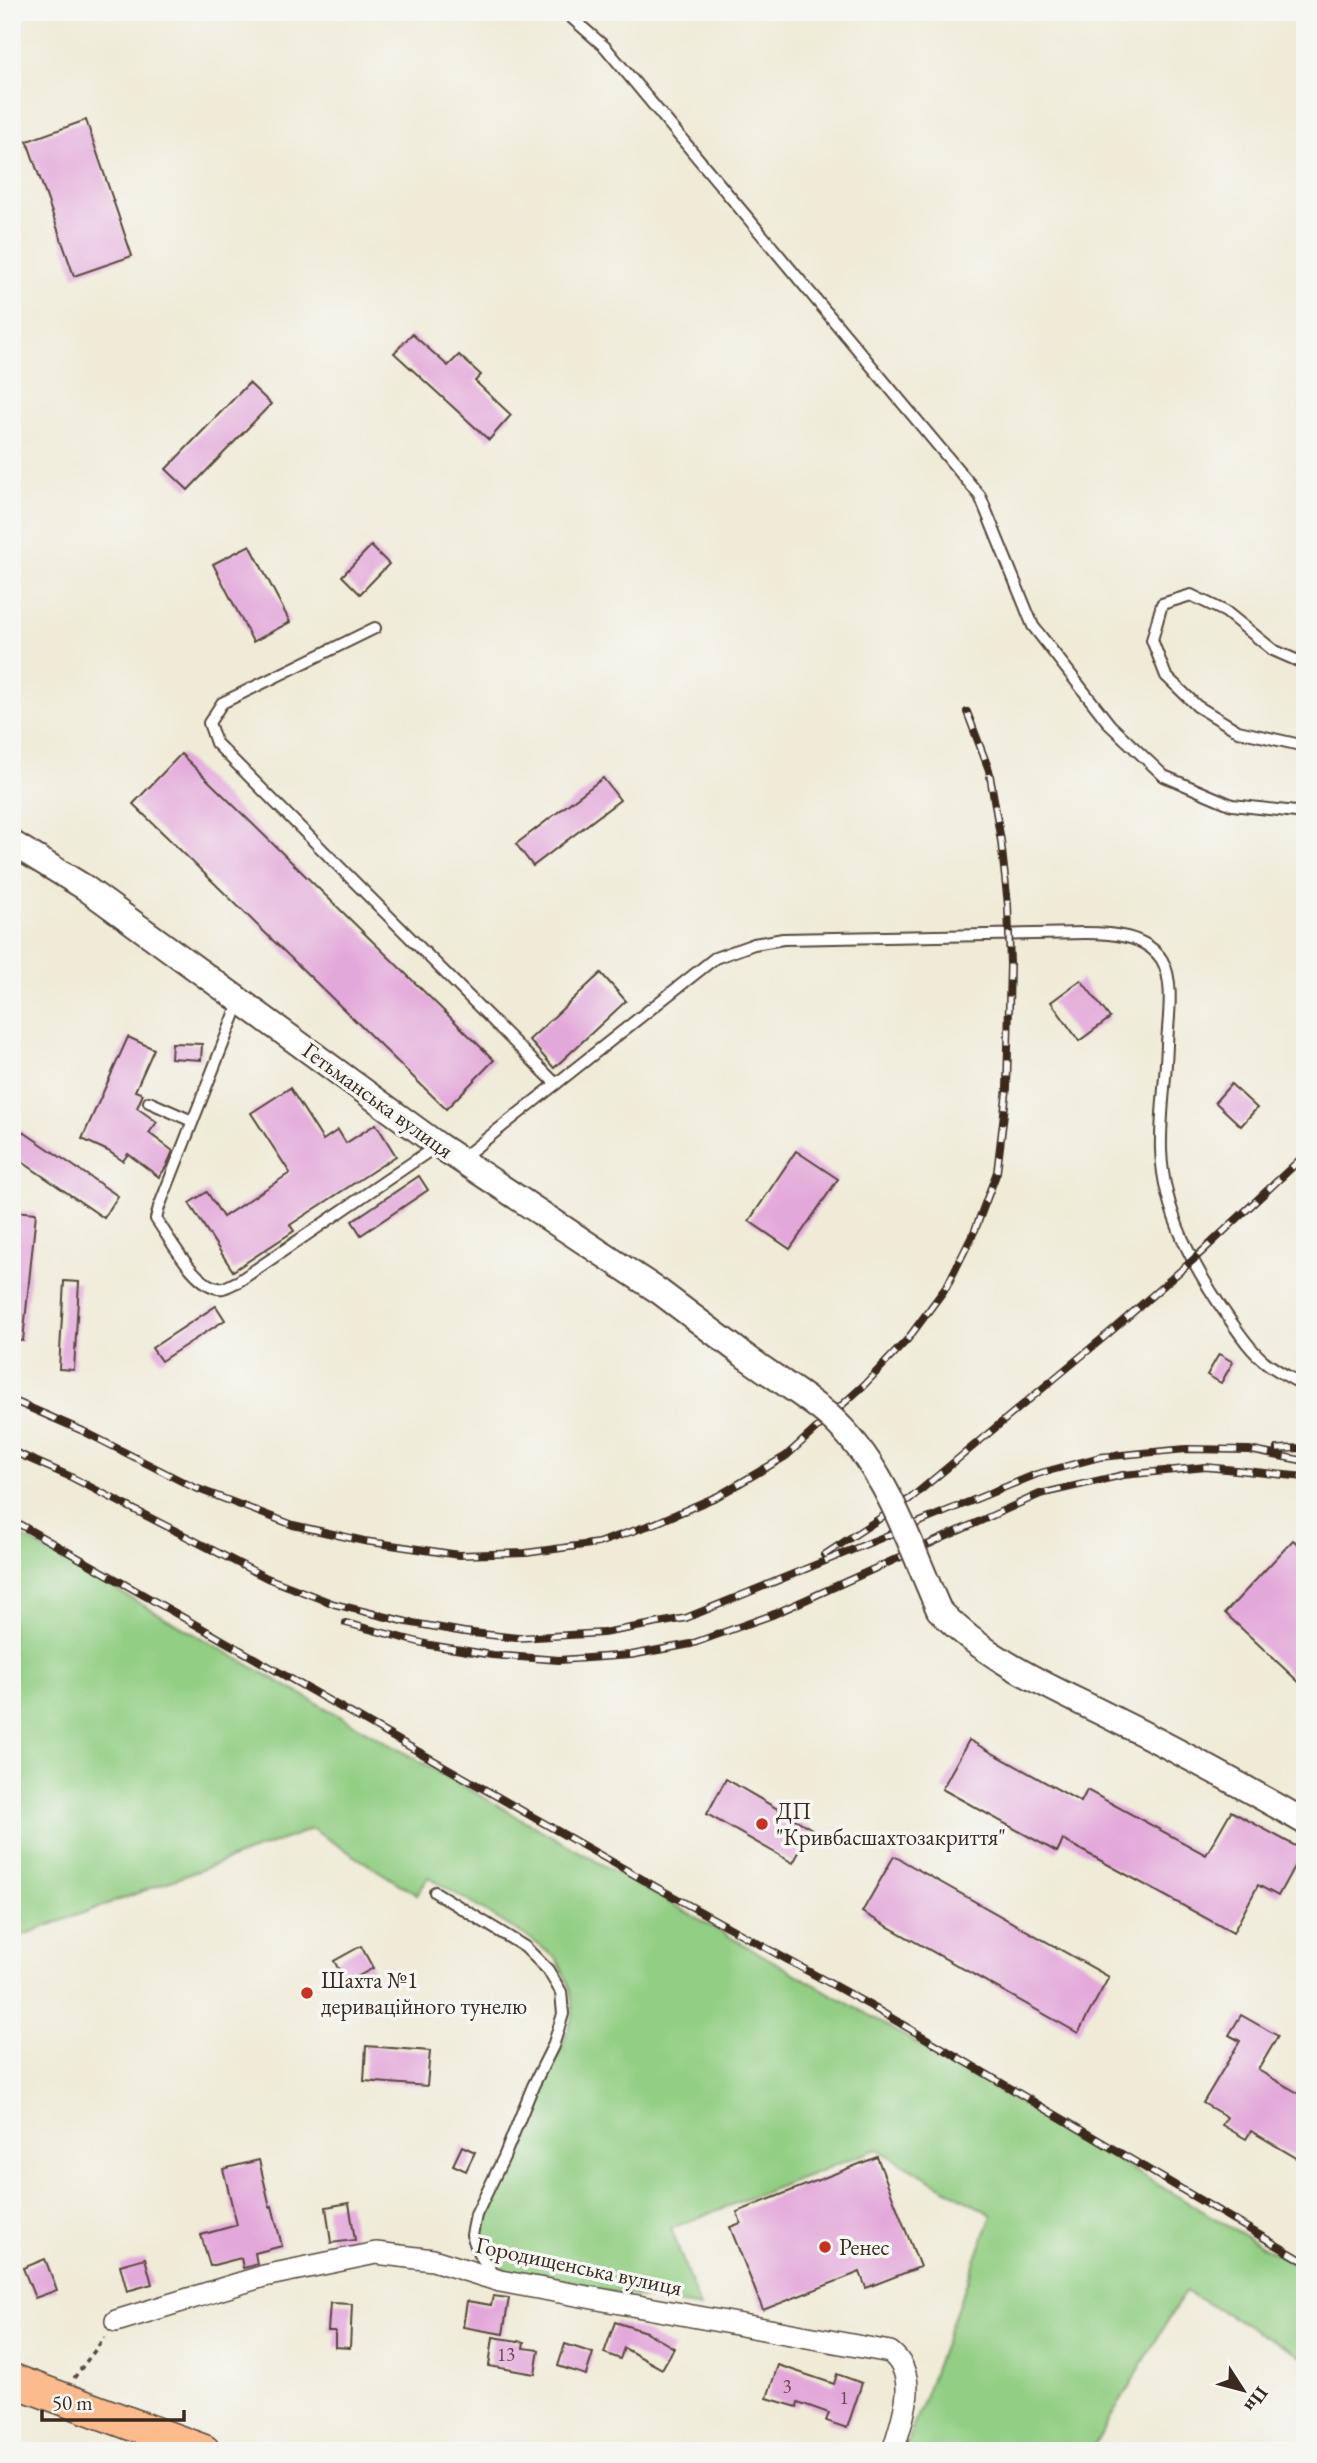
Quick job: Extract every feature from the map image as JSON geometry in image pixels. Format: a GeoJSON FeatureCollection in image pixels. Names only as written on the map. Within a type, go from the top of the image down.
{"type":"FeatureCollection","features":[{"type":"Feature","properties":{"kind":"main road"},"geometry":{"type":"LineString","coordinates":[[12,2380],[204,2451]]}},
{"type":"Feature","properties":{"kind":"street","name":"Гетьманська вулиця"},"geometry":{"type":"LineString","coordinates":[[12,843],[84,887],[438,1145],[660,1292],[829,1416],[859,1450],[886,1490],[939,1610],[959,1631],[997,1659],[1175,1749],[1305,1822]]}},
{"type":"Feature","properties":{"kind":"street","name":"Городищенська вулиця"},"geometry":{"type":"LineString","coordinates":[[116,2321],[264,2276],[376,2253],[433,2260],[500,2281],[890,2352],[901,2361],[908,2382],[905,2406],[893,2451]]}},
{"type":"Feature","properties":{"kind":"lane"},"geometry":{"type":"LineString","coordinates":[[565,12],[605,47],[980,496],[1033,626],[1110,725],[1164,776],[1232,805],[1305,813]]}},
{"type":"Feature","properties":{"kind":"lane"},"geometry":{"type":"LineString","coordinates":[[1305,664],[1273,650],[1226,612],[1191,595],[1162,604],[1152,640],[1166,676],[1197,706],[1238,731],[1305,746]]}},
{"type":"Feature","properties":{"kind":"lane"},"geometry":{"type":"LineString","coordinates":[[375,628],[222,703],[209,723],[216,743],[556,1084]]}},
{"type":"Feature","properties":{"kind":"lane"},"geometry":{"type":"LineString","coordinates":[[460,1159],[715,958],[754,944],[783,939],[1085,933],[1111,933],[1130,937],[1161,958],[1168,974],[1167,1067],[1162,1106],[1161,1152],[1177,1228],[1196,1269],[1243,1338],[1263,1361],[1305,1386]]}},
{"type":"Feature","properties":{"kind":"lane"},"geometry":{"type":"LineString","coordinates":[[241,1000],[156,1219],[198,1279],[216,1288],[225,1288],[239,1281],[438,1145]]}},
{"type":"Feature","properties":{"kind":"lane"},"geometry":{"type":"LineString","coordinates":[[149,1102],[192,1121]]}},
{"type":"Feature","properties":{"kind":"lane"},"geometry":{"type":"LineString","coordinates":[[435,1892],[525,1947],[548,1970],[561,1992],[563,2014],[553,2046],[476,2215],[472,2235],[479,2254],[500,2281]]}},
{"type":"Feature","properties":{"kind":"path"},"geometry":{"type":"LineString","coordinates":[[60,2397],[116,2321]]}},
{"type":"Feature","properties":{"kind":"green space"},"geometry":{"type":"Polygon","coordinates":[[[12,1531],[865,2013],[1305,2271],[1305,2358],[1185,2291],[1091,2451],[904,2451],[992,2215],[877,2149],[671,2228],[700,2308],[508,2273],[487,2250],[481,2233],[482,2217],[561,2050],[573,2015],[571,1989],[557,1959],[531,1939],[428,1877],[417,1895],[312,1829],[12,1939],[12,1531]]]}},
{"type":"Feature","properties":{"kind":"building"},"geometry":{"type":"Polygon","coordinates":[[[86,120],[132,256],[74,276],[27,141],[86,120]]]}},
{"type":"Feature","properties":{"kind":"building"},"geometry":{"type":"Polygon","coordinates":[[[412,334],[448,366],[459,355],[481,375],[475,381],[511,415],[489,440],[394,353],[412,334]]]}},
{"type":"Feature","properties":{"kind":"building"},"geometry":{"type":"Polygon","coordinates":[[[249,383],[271,404],[188,490],[166,469],[249,383]]]}},
{"type":"Feature","properties":{"kind":"building"},"geometry":{"type":"Polygon","coordinates":[[[250,545],[290,622],[253,642],[213,564],[250,545]]]}},
{"type":"Feature","properties":{"kind":"building"},"geometry":{"type":"Polygon","coordinates":[[[371,546],[389,564],[360,594],[342,576],[371,546]]]}},
{"type":"Feature","properties":{"kind":"building"},"geometry":{"type":"Polygon","coordinates":[[[181,754],[494,1060],[446,1109],[133,804],[181,754]]]}},
{"type":"Feature","properties":{"kind":"building"},"geometry":{"type":"Polygon","coordinates":[[[603,778],[620,800],[533,866],[516,844],[603,778]]]}},
{"type":"Feature","properties":{"kind":"building"},"geometry":{"type":"Polygon","coordinates":[[[601,973],[626,1001],[554,1068],[529,1040],[601,973]]]}},
{"type":"Feature","properties":{"kind":"building"},"geometry":{"type":"Polygon","coordinates":[[[1081,980],[1110,1018],[1079,1041],[1051,1002],[1081,980]]]}},
{"type":"Feature","properties":{"kind":"building"},"geometry":{"type":"Polygon","coordinates":[[[128,1037],[154,1049],[135,1091],[143,1094],[137,1108],[157,1122],[149,1133],[173,1151],[159,1177],[128,1154],[123,1161],[82,1139],[128,1037]]]}},
{"type":"Feature","properties":{"kind":"building"},"geometry":{"type":"Polygon","coordinates":[[[172,1043],[202,1044],[201,1060],[171,1058],[172,1043]]]}},
{"type":"Feature","properties":{"kind":"building"},"geometry":{"type":"Polygon","coordinates":[[[1231,1084],[1257,1108],[1241,1126],[1215,1102],[1231,1084]]]}},
{"type":"Feature","properties":{"kind":"building"},"geometry":{"type":"Polygon","coordinates":[[[290,1088],[323,1140],[338,1130],[346,1143],[376,1124],[396,1156],[290,1225],[294,1231],[233,1271],[189,1203],[207,1192],[223,1217],[290,1173],[251,1113],[290,1088]]]}},
{"type":"Feature","properties":{"kind":"building"},"geometry":{"type":"Polygon","coordinates":[[[19,1129],[118,1196],[104,1218],[12,1155],[12,1139],[19,1129]]]}},
{"type":"Feature","properties":{"kind":"building"},"geometry":{"type":"Polygon","coordinates":[[[796,1151],[838,1179],[790,1249],[749,1221],[796,1151]]]}},
{"type":"Feature","properties":{"kind":"building"},"geometry":{"type":"Polygon","coordinates":[[[419,1176],[428,1190],[361,1235],[352,1221],[419,1176]]]}},
{"type":"Feature","properties":{"kind":"building"},"geometry":{"type":"Polygon","coordinates":[[[12,1211],[36,1213],[23,1341],[12,1340],[12,1211]]]}},
{"type":"Feature","properties":{"kind":"building"},"geometry":{"type":"Polygon","coordinates":[[[64,1281],[79,1282],[74,1370],[59,1369],[64,1281]]]}},
{"type":"Feature","properties":{"kind":"building"},"geometry":{"type":"Polygon","coordinates":[[[216,1306],[225,1320],[161,1361],[152,1348],[216,1306]]]}},
{"type":"Feature","properties":{"kind":"building"},"geometry":{"type":"Polygon","coordinates":[[[1219,1354],[1233,1362],[1221,1383],[1207,1375],[1219,1354]]]}},
{"type":"Feature","properties":{"kind":"building"},"geometry":{"type":"Polygon","coordinates":[[[1293,1540],[1305,1550],[1305,1688],[1225,1613],[1293,1540]]]}},
{"type":"Feature","properties":{"kind":"building"},"geometry":{"type":"Polygon","coordinates":[[[969,1740],[1081,1802],[1087,1790],[1206,1855],[1231,1811],[1303,1850],[1278,1896],[1258,1885],[1233,1933],[1063,1840],[1057,1852],[942,1789],[969,1740]]]}},
{"type":"Feature","properties":{"kind":"building"},"geometry":{"type":"Polygon","coordinates":[[[726,1779],[812,1829],[793,1863],[707,1814],[726,1779]]]}},
{"type":"Feature","properties":{"kind":"building"},"geometry":{"type":"Polygon","coordinates":[[[894,1856],[1109,1977],[1078,2033],[862,1912],[894,1856]]]}},
{"type":"Feature","properties":{"kind":"building"},"geometry":{"type":"Polygon","coordinates":[[[361,1946],[373,1968],[346,1983],[334,1961],[361,1946]]]}},
{"type":"Feature","properties":{"kind":"building"},"geometry":{"type":"Polygon","coordinates":[[[1241,2015],[1278,2036],[1258,2070],[1305,2097],[1305,2163],[1251,2131],[1246,2139],[1222,2125],[1227,2117],[1203,2103],[1240,2041],[1229,2035],[1241,2015]]]}},
{"type":"Feature","properties":{"kind":"building"},"geometry":{"type":"Polygon","coordinates":[[[366,2046],[430,2051],[427,2086],[364,2081],[366,2046]]]}},
{"type":"Feature","properties":{"kind":"building"},"geometry":{"type":"Polygon","coordinates":[[[462,2146],[475,2152],[466,2171],[453,2165],[462,2146]]]}},
{"type":"Feature","properties":{"kind":"building","name":"Ренес"},"geometry":{"type":"Polygon","coordinates":[[[877,2157],[920,2267],[866,2288],[860,2272],[763,2310],[730,2227],[741,2223],[737,2212],[877,2157]]]}},
{"type":"Feature","properties":{"kind":"building"},"geometry":{"type":"Polygon","coordinates":[[[259,2160],[282,2246],[255,2253],[257,2264],[251,2266],[243,2268],[241,2258],[210,2266],[201,2235],[237,2225],[223,2169],[259,2160]]]}},
{"type":"Feature","properties":{"kind":"building"},"geometry":{"type":"Polygon","coordinates":[[[349,2203],[355,2240],[331,2243],[326,2207],[349,2203]]]}},
{"type":"Feature","properties":{"kind":"building"},"geometry":{"type":"Polygon","coordinates":[[[145,2258],[152,2284],[127,2291],[120,2265],[145,2258]]]}},
{"type":"Feature","properties":{"kind":"building"},"geometry":{"type":"Polygon","coordinates":[[[45,2259],[57,2290],[35,2298],[23,2268],[45,2259]]]}},
{"type":"Feature","properties":{"kind":"building"},"geometry":{"type":"Polygon","coordinates":[[[493,2296],[509,2298],[503,2334],[463,2327],[467,2301],[491,2305],[493,2296]]]}},
{"type":"Feature","properties":{"kind":"building"},"geometry":{"type":"Polygon","coordinates":[[[330,2303],[352,2304],[350,2348],[335,2347],[335,2331],[328,2331],[330,2303]]]}},
{"type":"Feature","properties":{"kind":"building"},"geometry":{"type":"Polygon","coordinates":[[[615,2322],[646,2332],[674,2348],[662,2369],[624,2348],[620,2359],[604,2353],[615,2322]]]}},
{"type":"Feature","properties":{"kind":"building"},"geometry":{"type":"Polygon","coordinates":[[[493,2337],[524,2342],[523,2348],[539,2350],[535,2374],[489,2366],[493,2337]]]}},
{"type":"Feature","properties":{"kind":"building"},"geometry":{"type":"Polygon","coordinates":[[[565,2344],[593,2353],[586,2375],[558,2366],[565,2344]]]}},
{"type":"Feature","properties":{"kind":"building"},"geometry":{"type":"Polygon","coordinates":[[[778,2365],[834,2384],[837,2374],[862,2383],[847,2428],[826,2421],[829,2413],[798,2402],[797,2407],[767,2398],[778,2365]]]}},
{"type":"Feature","properties":{"kind":"railway"},"geometry":{"type":"LineString","coordinates":[[12,1400],[83,1431],[193,1487],[293,1525],[364,1541],[459,1555],[526,1553],[598,1543],[656,1523],[718,1496],[786,1456],[863,1386],[907,1340],[947,1286],[975,1230],[997,1172],[1007,1088],[1010,964],[1008,905],[989,770],[967,712]]}},
{"type":"Feature","properties":{"kind":"railway"},"geometry":{"type":"LineString","coordinates":[[824,1555],[911,1498],[1193,1260],[1305,1155]]}},
{"type":"Feature","properties":{"kind":"railway"},"geometry":{"type":"LineString","coordinates":[[1277,1449],[1305,1448]]}},
{"type":"Feature","properties":{"kind":"railway"},"geometry":{"type":"LineString","coordinates":[[12,1451],[69,1476],[267,1578],[334,1604],[407,1622],[518,1638],[603,1633],[686,1618],[1037,1474],[1100,1457],[1186,1449],[1249,1450],[1305,1461]]}},
{"type":"Feature","properties":{"kind":"railway"},"geometry":{"type":"LineString","coordinates":[[346,1623],[430,1645],[492,1655],[559,1660],[631,1655],[691,1644],[772,1615],[1040,1494],[1123,1475],[1206,1467],[1305,1477]]}},
{"type":"Feature","properties":{"kind":"railway"},"geometry":{"type":"LineString","coordinates":[[12,1520],[656,1887],[871,2006],[1305,2262]]}},
{"type":"Feature","properties":{"kind":"place","name":"ДП \"Кривбасшахтозакриття\""},"geometry":{"type":"Point","coordinates":[762,1824]}},
{"type":"Feature","properties":{"kind":"place","name":"Шахта №1 дериваційного тунелю"},"geometry":{"type":"Point","coordinates":[307,1993]}},
{"type":"Feature","properties":{"kind":"place","name":"Ренес"},"geometry":{"type":"Point","coordinates":[825,2247]}}]}
